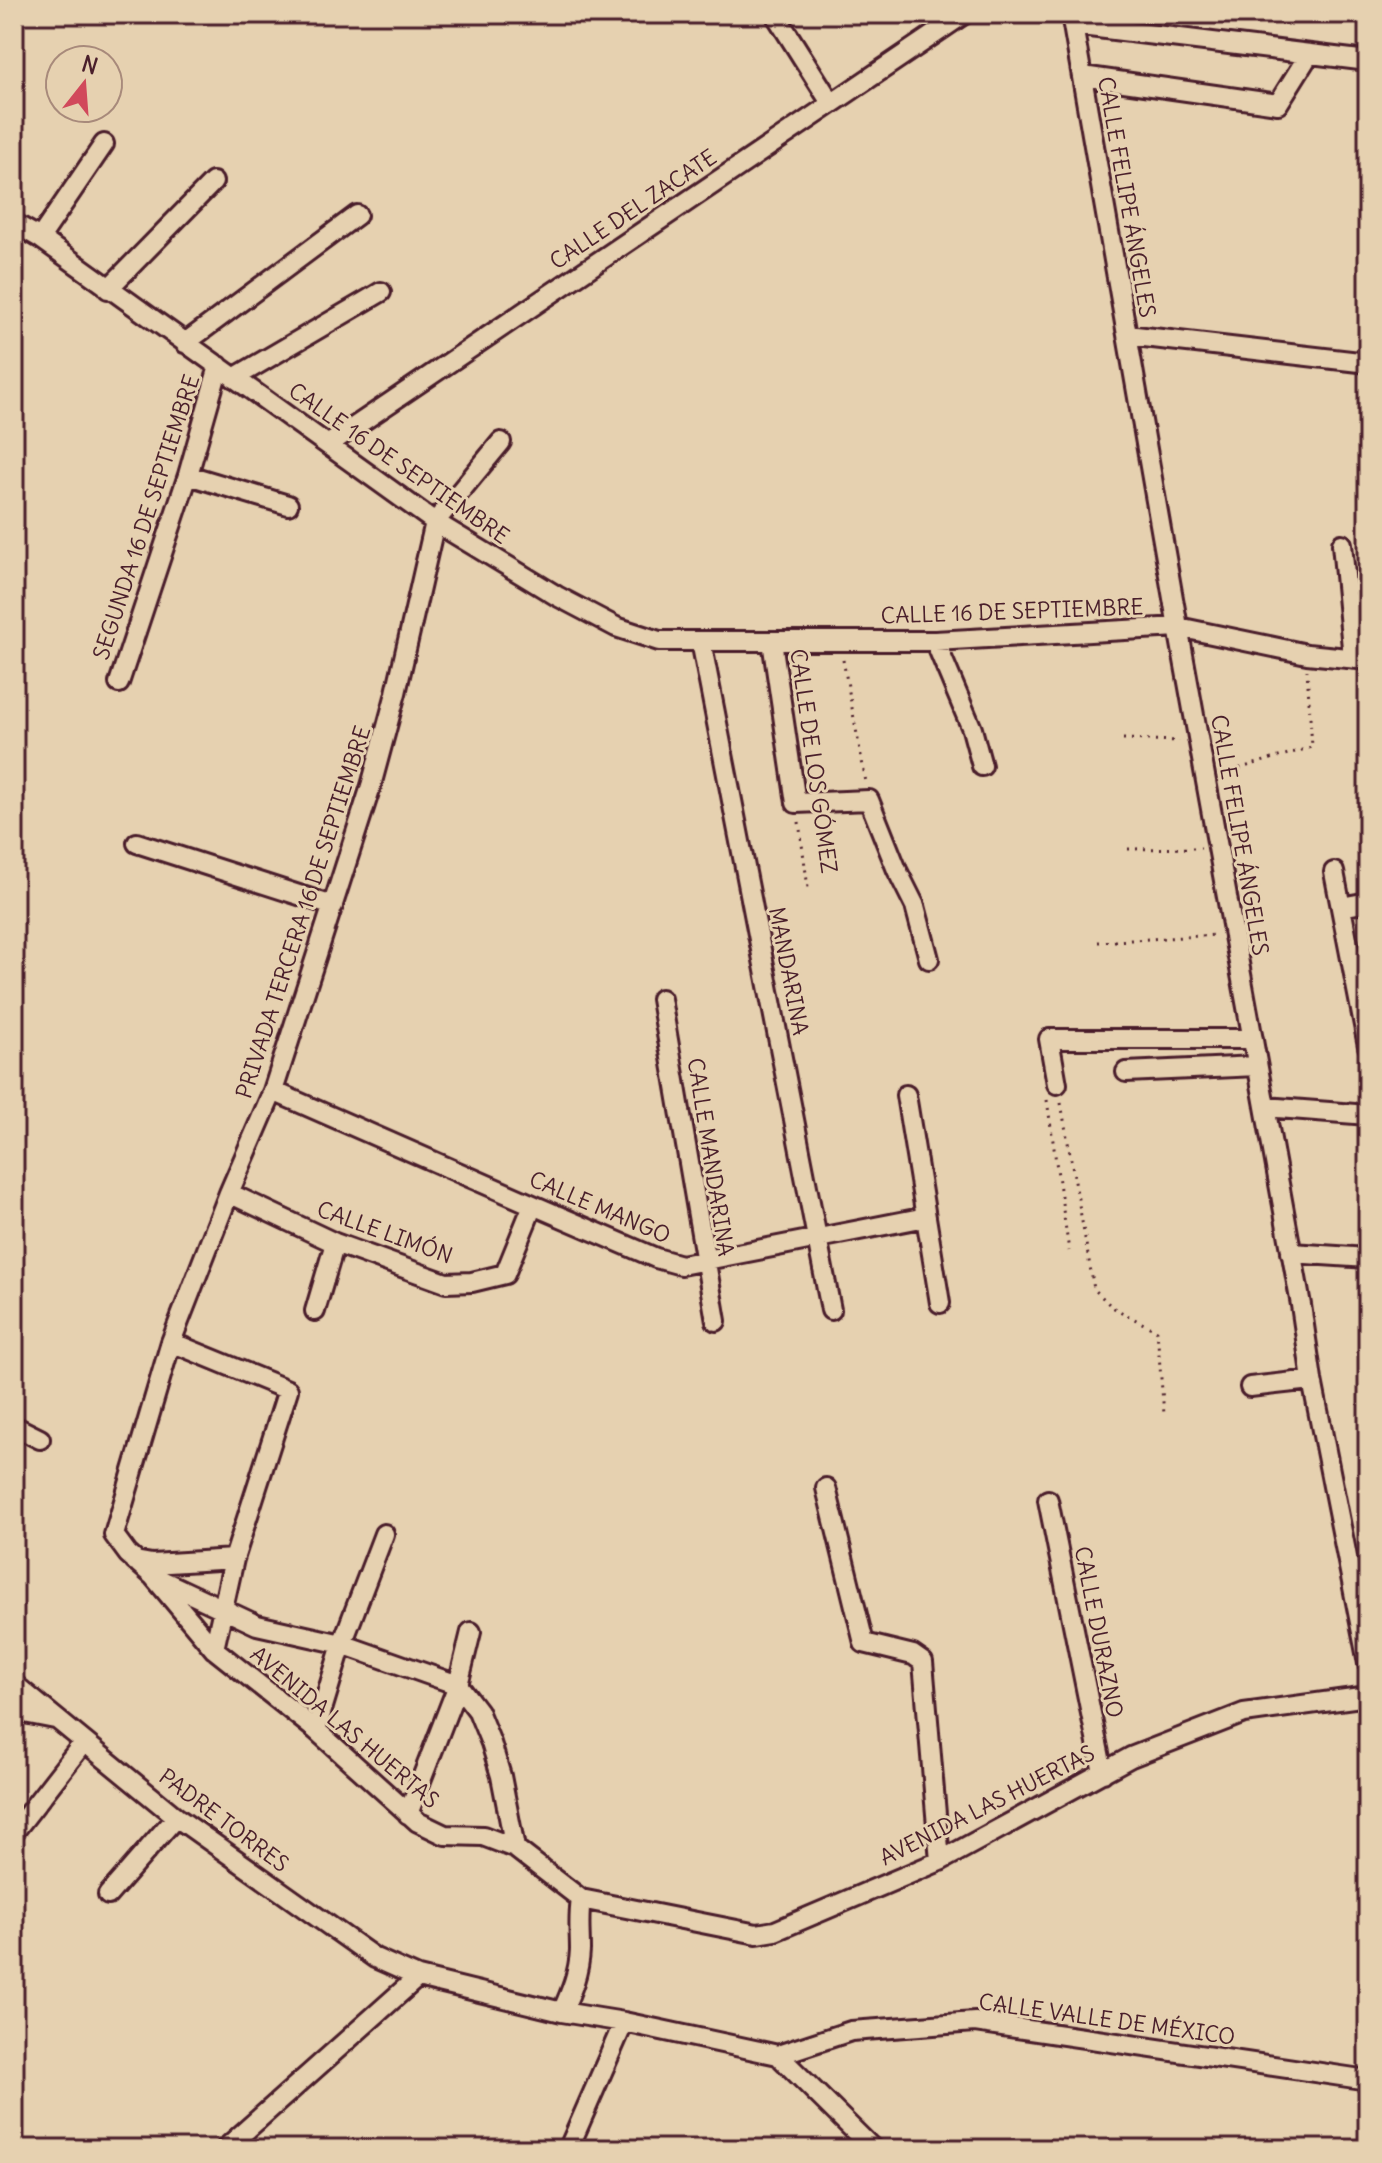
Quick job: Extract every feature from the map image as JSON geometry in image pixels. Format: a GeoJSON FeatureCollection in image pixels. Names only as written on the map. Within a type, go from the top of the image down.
{"type":"FeatureCollection","features":[{"type":"Feature","properties":{"kind":"street"},"geometry":{"type":"LineString","coordinates":[[775,14],[831,103]]}},
{"type":"Feature","properties":{"kind":"street","name":"CALLE DEL ZACATE"},"geometry":{"type":"LineString","coordinates":[[329,444],[964,14]]}},
{"type":"Feature","properties":{"kind":"street"},"geometry":{"type":"LineString","coordinates":[[1072,20],[1308,56],[1368,61]]}},
{"type":"Feature","properties":{"kind":"street","name":"CALLE FELIPE ÁNGELES"},"geometry":{"type":"LineString","coordinates":[[1072,20],[1312,1380],[1368,1663]]}},
{"type":"Feature","properties":{"kind":"street"},"geometry":{"type":"LineString","coordinates":[[1082,76],[1278,104],[1308,56]]}},
{"type":"Feature","properties":{"kind":"street"},"geometry":{"type":"LineString","coordinates":[[40,238],[104,144]]}},
{"type":"Feature","properties":{"kind":"street"},"geometry":{"type":"LineString","coordinates":[[108,289],[213,182]]}},
{"type":"Feature","properties":{"kind":"street"},"geometry":{"type":"LineString","coordinates":[[185,343],[357,215]]}},
{"type":"Feature","properties":{"kind":"street","name":"CALLE 16 DE SEPTIEMBRE"},"geometry":{"type":"LineString","coordinates":[[14,225],[40,238],[435,522],[557,596],[616,627],[659,641],[935,641],[1178,627],[1307,654],[1360,659]]}},
{"type":"Feature","properties":{"kind":"street"},"geometry":{"type":"LineString","coordinates":[[226,372],[381,292]]}},
{"type":"Feature","properties":{"kind":"street"},"geometry":{"type":"LineString","coordinates":[[1127,335],[1368,363]]}},
{"type":"Feature","properties":{"kind":"street","name":"SEGUNDA 16 DE SEPTIEMBRE"},"geometry":{"type":"LineString","coordinates":[[119,683],[188,475],[226,372]]}},
{"type":"Feature","properties":{"kind":"street"},"geometry":{"type":"LineString","coordinates":[[435,522],[501,442]]}},
{"type":"Feature","properties":{"kind":"street"},"geometry":{"type":"LineString","coordinates":[[188,475],[288,505]]}},
{"type":"Feature","properties":{"kind":"street","name":"PRIVADA TERCERA 16 DE SEPTIEMBRE"},"geometry":{"type":"LineString","coordinates":[[114,1535],[171,1342],[273,1091],[333,906],[382,746],[435,522]]}},
{"type":"Feature","properties":{"kind":"street"},"geometry":{"type":"LineString","coordinates":[[1342,544],[1360,659]]}},
{"type":"Feature","properties":{"kind":"street","name":"MANDARINA"},"geometry":{"type":"LineString","coordinates":[[701,641],[831,1310]]}},
{"type":"Feature","properties":{"kind":"street","name":"CALLE DE LOS GÓMEZ"},"geometry":{"type":"LineString","coordinates":[[772,641],[796,803]]}},
{"type":"Feature","properties":{"kind":"street"},"geometry":{"type":"LineString","coordinates":[[935,641],[972,729],[982,766]]}},
{"type":"Feature","properties":{"kind":"street"},"geometry":{"type":"LineString","coordinates":[[796,803],[869,800],[915,906],[929,959]]}},
{"type":"Feature","properties":{"kind":"street"},"geometry":{"type":"LineString","coordinates":[[137,843],[333,906]]}},
{"type":"Feature","properties":{"kind":"street"},"geometry":{"type":"LineString","coordinates":[[1334,872],[1365,1013],[1368,1046]]}},
{"type":"Feature","properties":{"kind":"street"},"geometry":{"type":"LineString","coordinates":[[1341,907],[1368,902]]}},
{"type":"Feature","properties":{"kind":"street","name":"CALLE MANDARINA"},"geometry":{"type":"LineString","coordinates":[[661,999],[716,1321]]}},
{"type":"Feature","properties":{"kind":"street"},"geometry":{"type":"LineString","coordinates":[[1057,1084],[1049,1039],[1253,1039]]}},
{"type":"Feature","properties":{"kind":"street"},"geometry":{"type":"LineString","coordinates":[[1126,1072],[1257,1066]]}},
{"type":"Feature","properties":{"kind":"street","name":"CALLE MANGO"},"geometry":{"type":"LineString","coordinates":[[273,1091],[656,1258],[681,1265],[816,1241],[926,1217]]}},
{"type":"Feature","properties":{"kind":"street"},"geometry":{"type":"LineString","coordinates":[[906,1095],[940,1303]]}},
{"type":"Feature","properties":{"kind":"street"},"geometry":{"type":"LineString","coordinates":[[1265,1107],[1368,1115]]}},
{"type":"Feature","properties":{"kind":"street","name":"CALLE LIMÓN"},"geometry":{"type":"LineString","coordinates":[[229,1193],[335,1243],[446,1283],[472,1282],[505,1274],[533,1205]]}},
{"type":"Feature","properties":{"kind":"street"},"geometry":{"type":"LineString","coordinates":[[315,1311],[335,1243]]}},
{"type":"Feature","properties":{"kind":"street"},"geometry":{"type":"LineString","coordinates":[[1291,1253],[1368,1258]]}},
{"type":"Feature","properties":{"kind":"street"},"geometry":{"type":"LineString","coordinates":[[171,1342],[288,1390],[234,1559],[214,1649]]}},
{"type":"Feature","properties":{"kind":"street"},"geometry":{"type":"LineString","coordinates":[[1250,1387],[1312,1380]]}},
{"type":"Feature","properties":{"kind":"street"},"geometry":{"type":"LineString","coordinates":[[14,1426],[40,1439]]}},
{"type":"Feature","properties":{"kind":"street"},"geometry":{"type":"LineString","coordinates":[[826,1488],[864,1643],[913,1655],[923,1662],[940,1861]]}},
{"type":"Feature","properties":{"kind":"street","name":"CALLE DURAZNO"},"geometry":{"type":"LineString","coordinates":[[1048,1500],[1103,1773]]}},
{"type":"Feature","properties":{"kind":"street"},"geometry":{"type":"LineString","coordinates":[[316,1730],[342,1644],[384,1534]]}},
{"type":"Feature","properties":{"kind":"street","name":"AVENIDA LAS HUERTAS"},"geometry":{"type":"LineString","coordinates":[[114,1535],[214,1649],[316,1730],[426,1827],[445,1835],[483,1836],[515,1848],[581,1899],[757,1934],[775,1931],[940,1861],[1131,1757],[1244,1713],[1368,1696]]}},
{"type":"Feature","properties":{"kind":"street"},"geometry":{"type":"LineString","coordinates":[[135,1561],[152,1564],[234,1559]]}},
{"type":"Feature","properties":{"kind":"street"},"geometry":{"type":"LineString","coordinates":[[153,1576],[257,1625],[342,1644],[458,1685],[478,1711],[491,1743],[515,1848]]}},
{"type":"Feature","properties":{"kind":"street"},"geometry":{"type":"LineString","coordinates":[[408,1814],[458,1685],[471,1632]]}},
{"type":"Feature","properties":{"kind":"street","name":"PADRE TORRES"},"geometry":{"type":"LineString","coordinates":[[14,1684],[176,1817],[375,1958],[418,1977]]}},
{"type":"Feature","properties":{"kind":"street"},"geometry":{"type":"LineString","coordinates":[[14,1711],[55,1719]]}},
{"type":"Feature","properties":{"kind":"street"},"geometry":{"type":"LineString","coordinates":[[14,1832],[84,1742]]}},
{"type":"Feature","properties":{"kind":"street"},"geometry":{"type":"LineString","coordinates":[[108,1895],[176,1817]]}},
{"type":"Feature","properties":{"kind":"street"},"geometry":{"type":"LineString","coordinates":[[562,2012],[578,1967],[580,1947],[577,1923],[581,1899]]}},
{"type":"Feature","properties":{"kind":"street"},"geometry":{"type":"LineString","coordinates":[[225,2149],[418,1977],[562,2012],[778,2055],[873,2149]]}},
{"type":"Feature","properties":{"kind":"street"},"geometry":{"type":"LineString","coordinates":[[571,2143],[624,2022]]}},
{"type":"Feature","properties":{"kind":"street","name":"CALLE VALLE DE MÉXICO"},"geometry":{"type":"LineString","coordinates":[[778,2055],[851,2031],[975,2022],[1368,2080]]}},
{"type":"Feature","properties":{"kind":"path"},"geometry":{"type":"LineString","coordinates":[[840,641],[869,800]]}},
{"type":"Feature","properties":{"kind":"path"},"geometry":{"type":"LineString","coordinates":[[1224,773],[1312,747],[1306,689],[1307,654]]}},
{"type":"Feature","properties":{"kind":"path"},"geometry":{"type":"LineString","coordinates":[[1123,739],[1199,742]]}},
{"type":"Feature","properties":{"kind":"path","name":"CALLE DE LOS GÓMEZ"},"geometry":{"type":"LineString","coordinates":[[796,803],[808,888]]}},
{"type":"Feature","properties":{"kind":"path"},"geometry":{"type":"LineString","coordinates":[[1128,849],[1217,848]]}},
{"type":"Feature","properties":{"kind":"path"},"geometry":{"type":"LineString","coordinates":[[1098,942],[1232,934]]}},
{"type":"Feature","properties":{"kind":"path"},"geometry":{"type":"LineString","coordinates":[[1069,1251],[1045,1089],[1057,1084],[1094,1289],[1112,1307],[1157,1331],[1164,1414]]}}]}
